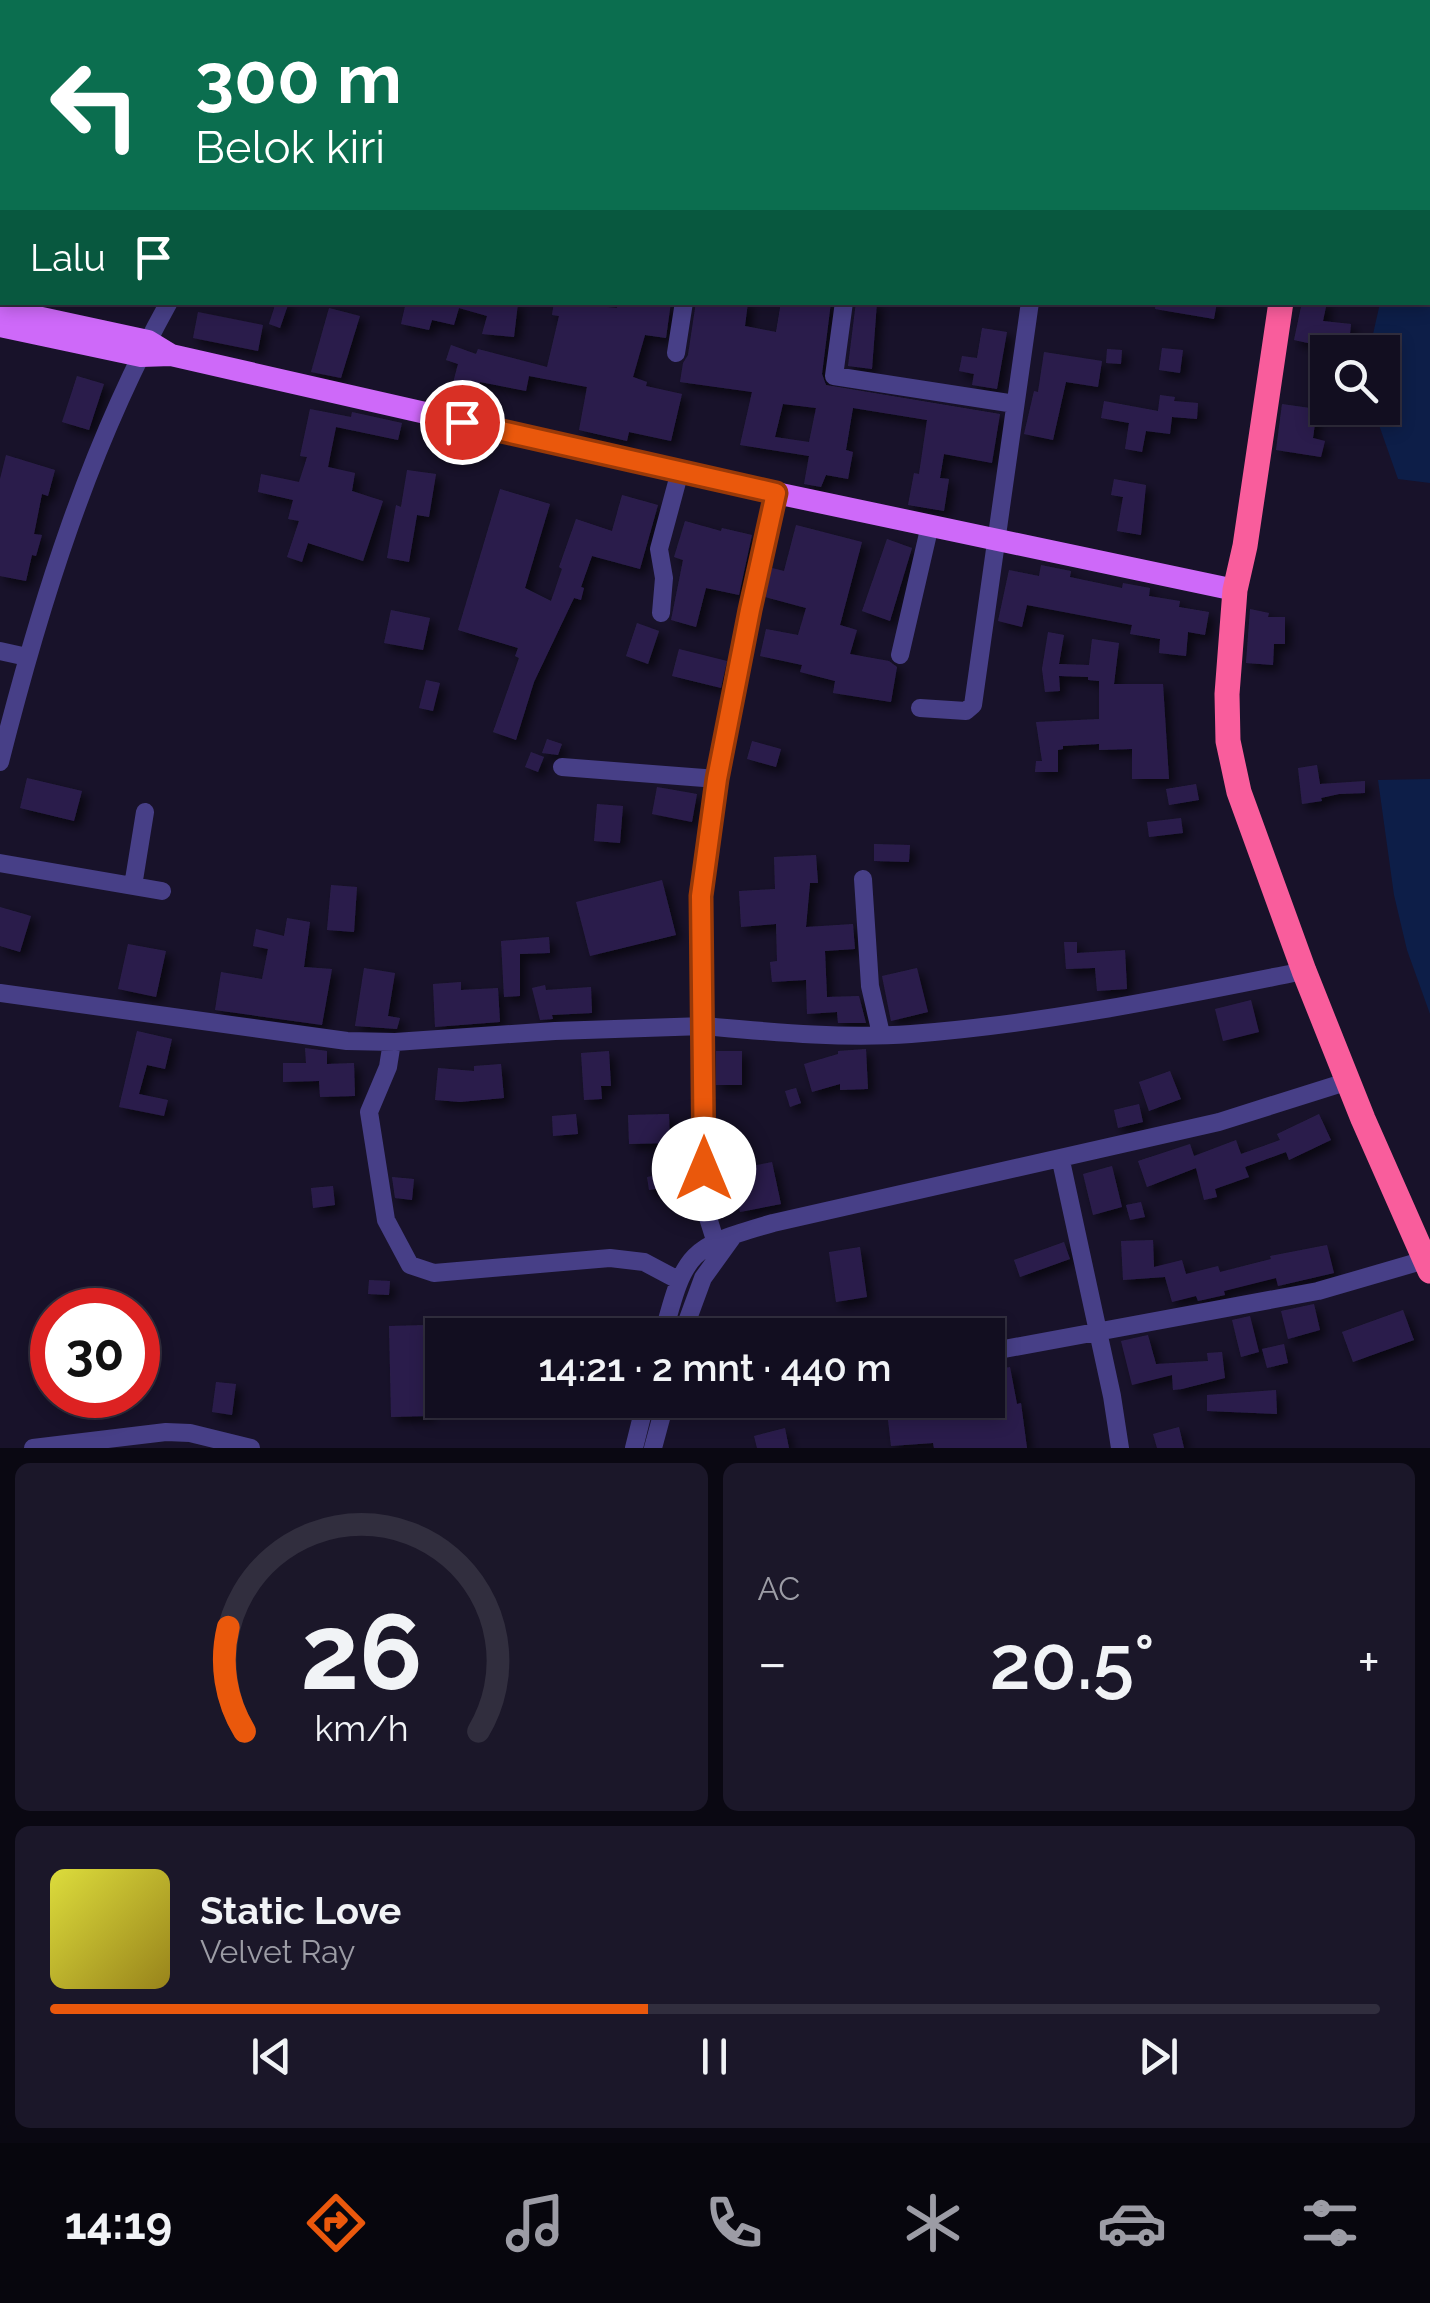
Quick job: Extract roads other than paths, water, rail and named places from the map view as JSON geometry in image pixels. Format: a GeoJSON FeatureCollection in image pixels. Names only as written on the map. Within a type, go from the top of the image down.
{"type":"FeatureCollection","features":[{"type":"Feature","properties":{"kind":"highway"},"geometry":{"type":"LineString","coordinates":[[1281,305],[1235,590],[1227,707],[1232,768],[1304,972],[1428,1266]]}},
{"type":"Feature","properties":{"kind":"main road"},"geometry":{"type":"LineString","coordinates":[[0,309],[171,355],[776,493],[1235,590]]}},
{"type":"Feature","properties":{"kind":"main road"},"geometry":{"type":"LineString","coordinates":[[0,326],[144,348]]}},
{"type":"Feature","properties":{"kind":"street"},"geometry":{"type":"LineString","coordinates":[[0,762],[27,657],[89,474],[144,348],[167,305]]}},
{"type":"Feature","properties":{"kind":"street"},"geometry":{"type":"LineString","coordinates":[[676,353],[684,305]]}},
{"type":"Feature","properties":{"kind":"street"},"geometry":{"type":"LineString","coordinates":[[844,305],[834,376],[1015,404]]}},
{"type":"Feature","properties":{"kind":"street"},"geometry":{"type":"LineString","coordinates":[[920,708],[966,711],[974,705],[1030,305]]}},
{"type":"Feature","properties":{"kind":"street"},"geometry":{"type":"LineString","coordinates":[[661,613],[664,578],[659,549],[680,471]]}},
{"type":"Feature","properties":{"kind":"street"},"geometry":{"type":"LineString","coordinates":[[714,1240],[704,1205],[701,896],[717,779],[776,493]]}},
{"type":"Feature","properties":{"kind":"street"},"geometry":{"type":"LineString","coordinates":[[900,655],[930,525]]}},
{"type":"Feature","properties":{"kind":"street"},"geometry":{"type":"LineString","coordinates":[[0,651],[27,657]]}},
{"type":"Feature","properties":{"kind":"street"},"geometry":{"type":"LineString","coordinates":[[562,767],[717,779]]}},
{"type":"Feature","properties":{"kind":"street"},"geometry":{"type":"LineString","coordinates":[[133,886],[145,812]]}},
{"type":"Feature","properties":{"kind":"street"},"geometry":{"type":"LineString","coordinates":[[0,863],[162,891]]}},
{"type":"Feature","properties":{"kind":"street"},"geometry":{"type":"LineString","coordinates":[[862,879],[870,986],[881,1034]]}},
{"type":"Feature","properties":{"kind":"street"},"geometry":{"type":"LineString","coordinates":[[0,992],[316,1039],[392,1042],[704,1026],[796,1034],[909,1034],[1122,1008],[1304,972]]}},
{"type":"Feature","properties":{"kind":"street"},"geometry":{"type":"LineString","coordinates":[[392,1042],[388,1067],[369,1112],[386,1220],[410,1265],[420,1270],[450,1272],[610,1258],[644,1262],[678,1280]]}},
{"type":"Feature","properties":{"kind":"street"},"geometry":{"type":"LineString","coordinates":[[668,1318],[678,1280],[690,1259],[714,1240],[1218,1122],[1349,1081]]}},
{"type":"Feature","properties":{"kind":"street"},"geometry":{"type":"LineString","coordinates":[[1061,1161],[1120,1448]]}},
{"type":"Feature","properties":{"kind":"street"},"geometry":{"type":"LineString","coordinates":[[688,1318],[703,1278],[734,1234]]}},
{"type":"Feature","properties":{"kind":"street"},"geometry":{"type":"LineString","coordinates":[[1005,1349],[1318,1291],[1428,1266]]}},
{"type":"Feature","properties":{"kind":"street"},"geometry":{"type":"LineString","coordinates":[[634,1448],[642,1418]]}},
{"type":"Feature","properties":{"kind":"street"},"geometry":{"type":"LineString","coordinates":[[654,1448],[661,1418]]}},
{"type":"Feature","properties":{"kind":"street"},"geometry":{"type":"LineString","coordinates":[[33,1448],[166,1432],[190,1433],[252,1448]]}},
{"type":"Feature","properties":{"kind":"water"},"geometry":{"type":"Polygon","coordinates":[[[1380,305],[1430,305],[1430,483],[1398,479],[1379,425],[1400,425],[1400,335],[1373,335],[1380,305]]]}},
{"type":"Feature","properties":{"kind":"water"},"geometry":{"type":"Polygon","coordinates":[[[1430,779],[1430,1014],[1407,950],[1394,895],[1378,780],[1430,779]]]}}]}
